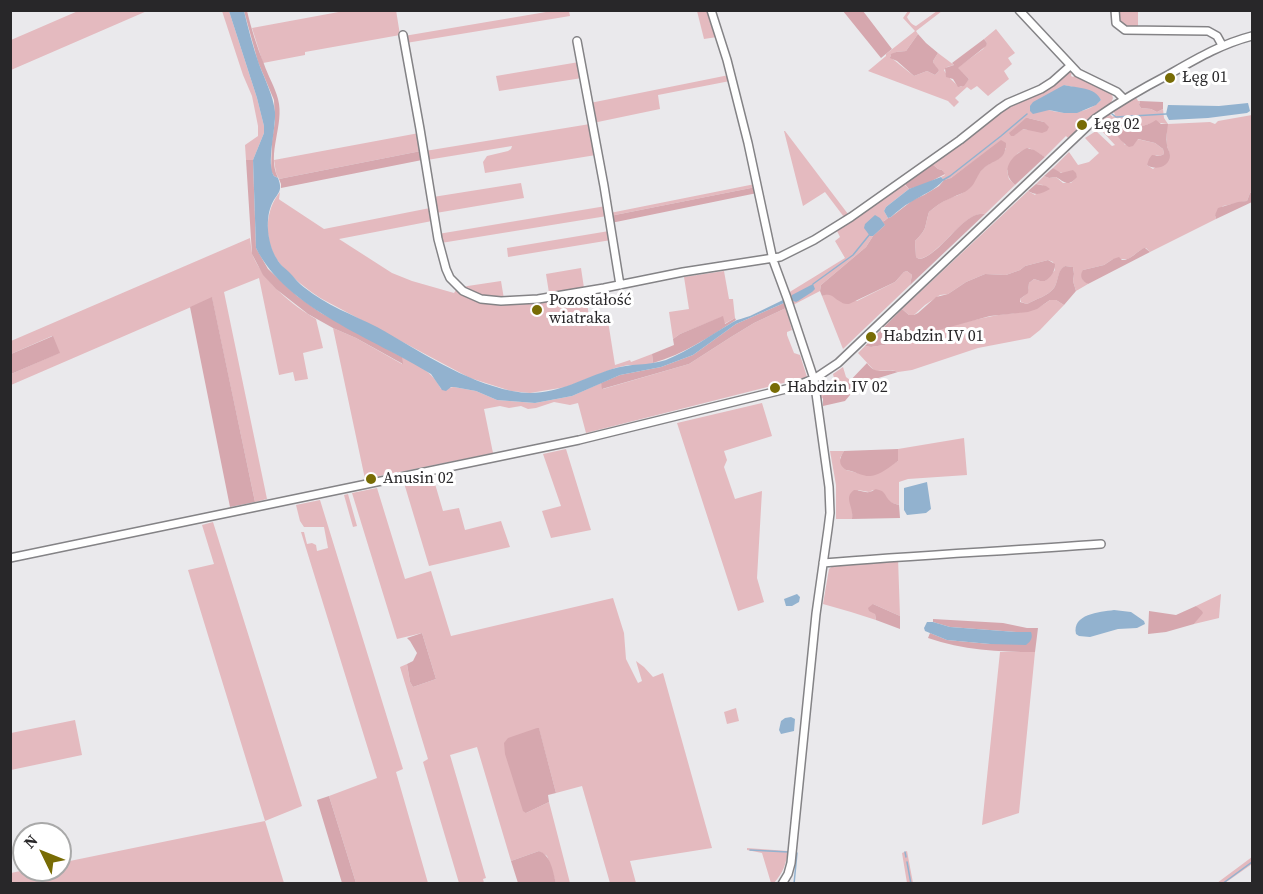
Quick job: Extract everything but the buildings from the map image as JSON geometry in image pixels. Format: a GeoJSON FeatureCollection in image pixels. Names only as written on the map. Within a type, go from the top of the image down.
{"type":"FeatureCollection","features":[{"type":"Feature","properties":{"kind":"street"},"geometry":{"type":"LineString","coordinates":[[711,10],[727,60],[748,143],[772,260],[814,379],[830,500],[810,669],[791,863],[789,874],[782,884]]}},
{"type":"Feature","properties":{"kind":"street"},"geometry":{"type":"LineString","coordinates":[[1019,10],[1070,66],[1083,76],[1117,92],[1124,99]]}},
{"type":"Feature","properties":{"kind":"street"},"geometry":{"type":"LineString","coordinates":[[1115,10],[1116,23],[1125,30],[1208,32],[1217,36],[1222,45]]}},
{"type":"Feature","properties":{"kind":"street"},"geometry":{"type":"LineString","coordinates":[[403,35],[444,264],[450,278],[463,291],[487,300],[501,301],[538,299],[683,272],[772,260],[814,240],[851,217],[960,140],[999,109],[1052,82],[1070,66]]}},
{"type":"Feature","properties":{"kind":"street"},"geometry":{"type":"LineString","coordinates":[[10,558],[579,440],[774,392],[814,379],[838,363],[1096,118],[1124,99],[1222,45],[1252,36]]}},
{"type":"Feature","properties":{"kind":"street"},"geometry":{"type":"LineString","coordinates":[[577,41],[620,285]]}},
{"type":"Feature","properties":{"kind":"street"},"geometry":{"type":"LineString","coordinates":[[823,562],[1101,544]]}},
{"type":"Feature","properties":{"kind":"shaded area"},"geometry":{"type":"Polygon","coordinates":[[[396,10],[400,35],[305,52],[305,55],[263,63],[252,28],[344,11],[396,10]]]}},
{"type":"Feature","properties":{"kind":"shaded area"},"geometry":{"type":"Polygon","coordinates":[[[78,11],[147,11],[11,70],[11,40],[78,11]]]}},
{"type":"Feature","properties":{"kind":"shaded area"},"geometry":{"type":"Polygon","coordinates":[[[222,11],[229,11],[264,126],[264,133],[253,160],[246,160],[245,145],[258,136],[252,96],[222,11]]]}},
{"type":"Feature","properties":{"kind":"shaded area"},"geometry":{"type":"Polygon","coordinates":[[[244,11],[247,11],[259,51],[278,99],[280,109],[274,159],[278,178],[271,171],[275,121],[274,100],[258,62],[244,11]]]}},
{"type":"Feature","properties":{"kind":"shaded area"},"geometry":{"type":"Polygon","coordinates":[[[552,11],[569,11],[570,16],[406,43],[404,36],[552,11]]]}},
{"type":"Feature","properties":{"kind":"shaded area"},"geometry":{"type":"Polygon","coordinates":[[[697,11],[709,11],[717,37],[704,39],[697,11]]]}},
{"type":"Feature","properties":{"kind":"shaded area"},"geometry":{"type":"Polygon","coordinates":[[[843,11],[863,11],[892,49],[881,58],[843,11]]]}},
{"type":"Feature","properties":{"kind":"shaded area"},"geometry":{"type":"Polygon","coordinates":[[[908,11],[911,11],[907,17],[916,26],[937,11],[942,11],[916,31],[918,34],[906,51],[896,52],[890,56],[914,76],[927,71],[935,75],[939,71],[933,61],[938,53],[954,65],[944,70],[961,87],[969,79],[957,68],[983,49],[987,43],[984,39],[996,29],[1015,53],[1008,58],[1012,64],[1004,71],[1009,79],[988,96],[977,86],[971,90],[967,87],[955,98],[959,102],[954,107],[948,101],[868,71],[915,31],[903,18],[908,11]]]}},
{"type":"Feature","properties":{"kind":"shaded area"},"geometry":{"type":"Polygon","coordinates":[[[1116,11],[1138,11],[1138,29],[1125,27],[1118,23],[1116,11]]]}},
{"type":"Feature","properties":{"kind":"shaded area"},"geometry":{"type":"Polygon","coordinates":[[[918,34],[938,53],[933,61],[939,71],[935,75],[927,71],[914,76],[890,58],[891,54],[906,51],[918,34]]]}},
{"type":"Feature","properties":{"kind":"shaded area"},"geometry":{"type":"Polygon","coordinates":[[[984,39],[986,46],[958,68],[969,79],[964,86],[958,87],[953,79],[946,77],[945,68],[954,65],[952,63],[984,39]]]}},
{"type":"Feature","properties":{"kind":"shaded area"},"geometry":{"type":"Polygon","coordinates":[[[579,62],[582,78],[499,91],[496,76],[579,62]]]}},
{"type":"Feature","properties":{"kind":"shaded area"},"geometry":{"type":"Polygon","coordinates":[[[1070,70],[1072,71],[1071,76],[1076,74],[1111,92],[1113,98],[1111,103],[1090,117],[1068,138],[1066,136],[1045,157],[1029,148],[1018,153],[1007,171],[1009,179],[1015,185],[985,214],[968,219],[935,251],[919,259],[916,257],[915,241],[924,230],[929,212],[963,192],[983,169],[1000,158],[1006,148],[992,148],[951,178],[944,180],[941,177],[945,175],[942,170],[931,163],[1004,107],[1070,70]],[[1064,85],[1049,110],[1062,113],[1083,111],[1101,100],[1091,91],[1064,85]],[[1028,118],[1014,136],[1022,129],[1029,130],[1044,122],[1028,118]]]}},
{"type":"Feature","properties":{"kind":"shaded area"},"geometry":{"type":"Polygon","coordinates":[[[729,75],[730,81],[658,95],[660,109],[593,123],[590,103],[729,75]]]}},
{"type":"Feature","properties":{"kind":"shaded area"},"geometry":{"type":"Polygon","coordinates":[[[1136,97],[1140,101],[1141,108],[1157,112],[1163,109],[1164,118],[1168,124],[1210,122],[1215,124],[1218,121],[1252,115],[1252,192],[1247,201],[1223,206],[1215,215],[1216,219],[1150,252],[1146,248],[1128,259],[1113,259],[1104,265],[1083,270],[1083,280],[1088,284],[1076,291],[1073,267],[1065,266],[1051,291],[1027,304],[1021,302],[1020,299],[1027,293],[1029,283],[1034,279],[1045,281],[1055,270],[1053,262],[1048,260],[1025,266],[1006,275],[985,274],[966,282],[948,294],[940,295],[914,315],[909,315],[902,309],[1028,191],[1035,195],[1043,185],[1036,184],[1044,176],[1056,177],[1063,183],[1071,183],[1077,176],[1058,172],[1053,168],[1069,152],[1078,165],[1089,162],[1099,153],[1085,138],[1096,131],[1112,146],[1115,145],[1093,125],[1108,113],[1113,117],[1115,114],[1112,111],[1136,97]],[[1154,122],[1139,127],[1129,127],[1114,124],[1114,128],[1125,145],[1137,139],[1155,143],[1163,149],[1164,154],[1156,155],[1147,165],[1153,169],[1170,155],[1167,146],[1167,124],[1154,122]]]}},
{"type":"Feature","properties":{"kind":"shaded area"},"geometry":{"type":"Polygon","coordinates":[[[1140,101],[1163,102],[1163,109],[1157,112],[1141,108],[1140,101]]]}},
{"type":"Feature","properties":{"kind":"shaded area"},"geometry":{"type":"Polygon","coordinates":[[[1026,118],[1044,122],[1049,127],[1047,131],[1042,133],[1023,129],[1011,136],[1009,133],[1026,118]]]}},
{"type":"Feature","properties":{"kind":"shaded area"},"geometry":{"type":"Polygon","coordinates":[[[1156,120],[1161,124],[1168,124],[1167,146],[1170,155],[1165,165],[1154,168],[1147,165],[1149,159],[1152,155],[1164,154],[1163,149],[1155,143],[1138,139],[1133,146],[1129,147],[1118,137],[1113,124],[1135,127],[1156,120]]]}},
{"type":"Feature","properties":{"kind":"shaded area"},"geometry":{"type":"Polygon","coordinates":[[[590,124],[596,155],[485,173],[483,162],[487,156],[508,151],[512,146],[427,160],[425,151],[590,124]]]}},
{"type":"Feature","properties":{"kind":"shaded area"},"geometry":{"type":"Polygon","coordinates":[[[784,131],[848,214],[844,217],[825,192],[803,206],[784,131]]]}},
{"type":"Feature","properties":{"kind":"shaded area"},"geometry":{"type":"Polygon","coordinates":[[[419,133],[421,151],[279,179],[276,173],[274,160],[419,133]]]}},
{"type":"Feature","properties":{"kind":"shaded area"},"geometry":{"type":"Polygon","coordinates":[[[1001,140],[1006,143],[1004,154],[979,173],[968,190],[943,202],[929,212],[924,230],[915,241],[916,257],[919,259],[927,256],[968,219],[985,214],[910,285],[912,275],[907,271],[895,282],[849,304],[830,295],[822,296],[821,285],[866,247],[873,236],[885,225],[883,222],[913,200],[951,178],[1001,140]]]}},
{"type":"Feature","properties":{"kind":"shaded area"},"geometry":{"type":"Polygon","coordinates":[[[1027,148],[1045,157],[1015,185],[1008,174],[1009,164],[1016,155],[1027,148]]]}},
{"type":"Feature","properties":{"kind":"shaded area"},"geometry":{"type":"Polygon","coordinates":[[[421,151],[422,160],[281,188],[279,179],[421,151]]]}},
{"type":"Feature","properties":{"kind":"shaded area"},"geometry":{"type":"Polygon","coordinates":[[[246,160],[253,160],[256,248],[268,269],[297,296],[321,313],[402,357],[403,364],[308,314],[276,289],[263,275],[252,254],[246,160]]]}},
{"type":"Feature","properties":{"kind":"shaded area"},"geometry":{"type":"Polygon","coordinates":[[[931,163],[945,174],[924,185],[909,189],[903,182],[931,163]]]}},
{"type":"Feature","properties":{"kind":"shaded area"},"geometry":{"type":"Polygon","coordinates":[[[1053,168],[1061,173],[1073,170],[1077,177],[1067,183],[1056,177],[1044,176],[1053,168]]]}},
{"type":"Feature","properties":{"kind":"shaded area"},"geometry":{"type":"Polygon","coordinates":[[[902,182],[909,189],[886,207],[884,211],[888,218],[884,221],[885,225],[873,236],[866,247],[821,285],[820,291],[793,305],[788,293],[845,258],[835,241],[840,237],[836,229],[902,182]]]}},
{"type":"Feature","properties":{"kind":"shaded area"},"geometry":{"type":"Polygon","coordinates":[[[521,183],[524,198],[436,213],[433,197],[521,183]]]}},
{"type":"Feature","properties":{"kind":"shaded area"},"geometry":{"type":"Polygon","coordinates":[[[755,184],[756,187],[610,216],[610,213],[755,184]]]}},
{"type":"Feature","properties":{"kind":"shaded area"},"geometry":{"type":"Polygon","coordinates":[[[1036,184],[1050,189],[1039,194],[1028,191],[1036,184]]]}},
{"type":"Feature","properties":{"kind":"shaded area"},"geometry":{"type":"Polygon","coordinates":[[[756,187],[757,193],[611,223],[610,216],[756,187]]]}},
{"type":"Feature","properties":{"kind":"shaded area"},"geometry":{"type":"Polygon","coordinates":[[[280,192],[280,200],[324,229],[430,208],[432,221],[339,239],[392,273],[454,293],[456,290],[470,297],[540,301],[586,294],[590,325],[608,321],[615,365],[652,354],[653,363],[615,368],[566,387],[530,393],[511,391],[470,378],[322,299],[291,275],[276,258],[269,242],[269,216],[271,207],[280,192]]]}},
{"type":"Feature","properties":{"kind":"shaded area"},"geometry":{"type":"Polygon","coordinates":[[[1252,192],[1252,202],[1216,219],[1218,208],[1247,201],[1252,192]]]}},
{"type":"Feature","properties":{"kind":"shaded area"},"geometry":{"type":"Polygon","coordinates":[[[606,206],[607,216],[441,243],[438,234],[606,206]]]}},
{"type":"Feature","properties":{"kind":"shaded area"},"geometry":{"type":"Polygon","coordinates":[[[609,231],[611,240],[508,257],[507,248],[609,231]]]}},
{"type":"Feature","properties":{"kind":"shaded area"},"geometry":{"type":"Polygon","coordinates":[[[250,238],[253,256],[271,284],[288,300],[316,319],[323,348],[303,353],[308,379],[295,381],[293,372],[279,375],[259,278],[224,292],[267,499],[255,502],[212,298],[11,385],[11,374],[59,353],[52,336],[11,354],[11,341],[250,238]]]}},
{"type":"Feature","properties":{"kind":"shaded area"},"geometry":{"type":"Polygon","coordinates":[[[1144,248],[1150,252],[1088,284],[1082,278],[1083,270],[1104,265],[1119,257],[1122,260],[1128,259],[1144,248]]]}},
{"type":"Feature","properties":{"kind":"shaded area"},"geometry":{"type":"Polygon","coordinates":[[[1048,260],[1055,264],[1052,274],[1045,281],[1034,279],[1029,283],[1028,293],[1020,299],[1020,302],[1027,304],[1049,293],[1054,288],[1062,268],[1073,267],[1076,291],[1064,305],[1056,300],[1050,300],[1028,312],[990,316],[884,345],[865,346],[902,309],[909,315],[914,315],[936,297],[948,294],[966,282],[985,274],[1006,275],[1025,266],[1048,260]]]}},
{"type":"Feature","properties":{"kind":"shaded area"},"geometry":{"type":"Polygon","coordinates":[[[581,268],[584,288],[549,293],[546,274],[581,268]]]}},
{"type":"Feature","properties":{"kind":"shaded area"},"geometry":{"type":"Polygon","coordinates":[[[724,271],[729,299],[733,299],[735,318],[724,324],[722,317],[673,339],[669,312],[689,309],[684,277],[724,271]]]}},
{"type":"Feature","properties":{"kind":"shaded area"},"geometry":{"type":"Polygon","coordinates":[[[907,271],[912,275],[910,285],[843,349],[822,296],[827,294],[857,301],[895,282],[907,271]]]}},
{"type":"Feature","properties":{"kind":"shaded area"},"geometry":{"type":"Polygon","coordinates":[[[501,281],[504,299],[482,296],[461,287],[501,281]]]}},
{"type":"Feature","properties":{"kind":"shaded area"},"geometry":{"type":"Polygon","coordinates":[[[212,297],[255,502],[230,507],[190,307],[212,297]]]}},
{"type":"Feature","properties":{"kind":"shaded area"},"geometry":{"type":"Polygon","coordinates":[[[1050,300],[1056,300],[1064,305],[1030,338],[978,348],[912,370],[898,372],[875,371],[858,353],[865,346],[884,345],[996,315],[1028,311],[1050,300]]]}},
{"type":"Feature","properties":{"kind":"shaded area"},"geometry":{"type":"Polygon","coordinates":[[[784,303],[786,308],[754,323],[689,364],[602,389],[601,383],[620,375],[661,367],[693,355],[736,324],[784,303]]]}},
{"type":"Feature","properties":{"kind":"shaded area"},"geometry":{"type":"Polygon","coordinates":[[[786,308],[792,330],[787,332],[787,335],[794,353],[800,355],[807,377],[586,433],[578,403],[570,405],[554,402],[528,409],[521,406],[509,408],[500,406],[484,409],[493,453],[365,479],[333,328],[402,364],[402,357],[414,363],[429,374],[441,389],[454,387],[476,391],[497,400],[535,403],[572,396],[601,383],[603,389],[689,364],[754,323],[786,308]]]}},
{"type":"Feature","properties":{"kind":"shaded area"},"geometry":{"type":"Polygon","coordinates":[[[723,316],[725,324],[735,318],[736,320],[686,350],[653,363],[652,354],[674,345],[673,339],[680,334],[723,316]]]}},
{"type":"Feature","properties":{"kind":"shaded area"},"geometry":{"type":"Polygon","coordinates":[[[53,336],[60,353],[11,374],[11,354],[53,336]]]}},
{"type":"Feature","properties":{"kind":"shaded area"},"geometry":{"type":"Polygon","coordinates":[[[867,363],[874,370],[898,372],[859,384],[845,401],[823,406],[823,396],[845,386],[867,363]]]}},
{"type":"Feature","properties":{"kind":"shaded area"},"geometry":{"type":"Polygon","coordinates":[[[843,367],[846,377],[850,380],[845,386],[826,394],[821,399],[819,387],[826,387],[832,383],[833,374],[843,367]]]}},
{"type":"Feature","properties":{"kind":"shaded area"},"geometry":{"type":"Polygon","coordinates":[[[762,403],[772,436],[724,451],[727,460],[724,467],[735,499],[762,491],[757,578],[764,602],[738,611],[677,423],[762,403]]]}},
{"type":"Feature","properties":{"kind":"shaded area"},"geometry":{"type":"Polygon","coordinates":[[[964,438],[967,475],[908,479],[899,482],[899,505],[873,490],[869,492],[858,490],[852,509],[852,519],[836,519],[836,485],[830,451],[844,451],[840,458],[846,470],[870,476],[898,461],[898,449],[964,438]]]}},
{"type":"Feature","properties":{"kind":"shaded area"},"geometry":{"type":"Polygon","coordinates":[[[566,449],[591,530],[551,538],[542,511],[561,506],[543,454],[566,449]]]}},
{"type":"Feature","properties":{"kind":"shaded area"},"geometry":{"type":"Polygon","coordinates":[[[898,449],[898,461],[871,476],[846,470],[840,459],[844,451],[898,449]]]}},
{"type":"Feature","properties":{"kind":"shaded area"},"geometry":{"type":"Polygon","coordinates":[[[433,477],[443,511],[459,508],[465,530],[501,521],[510,547],[429,566],[404,483],[433,477]]]}},
{"type":"Feature","properties":{"kind":"shaded area"},"geometry":{"type":"Polygon","coordinates":[[[377,488],[405,579],[431,571],[451,636],[613,598],[624,633],[626,659],[638,683],[642,681],[636,661],[653,677],[663,673],[712,848],[630,861],[636,883],[610,883],[582,786],[556,793],[537,728],[526,813],[549,802],[570,883],[556,883],[547,856],[539,851],[511,861],[477,747],[450,755],[486,878],[483,879],[484,883],[459,883],[423,762],[428,759],[400,667],[407,664],[413,687],[436,679],[422,633],[397,639],[352,493],[377,488]]]}},
{"type":"Feature","properties":{"kind":"shaded area"},"geometry":{"type":"Polygon","coordinates":[[[854,490],[882,491],[891,502],[899,505],[900,518],[852,519],[849,496],[854,490]]]}},
{"type":"Feature","properties":{"kind":"shaded area"},"geometry":{"type":"Polygon","coordinates":[[[348,494],[357,526],[353,527],[344,495],[348,494]]]}},
{"type":"Feature","properties":{"kind":"shaded area"},"geometry":{"type":"Polygon","coordinates":[[[320,500],[403,769],[396,772],[428,883],[356,883],[329,796],[377,778],[301,532],[304,532],[307,544],[316,545],[317,551],[328,548],[324,527],[304,527],[296,505],[320,500]]]}},
{"type":"Feature","properties":{"kind":"shaded area"},"geometry":{"type":"Polygon","coordinates":[[[213,522],[302,806],[265,821],[188,570],[214,564],[202,525],[213,522]]]}},
{"type":"Feature","properties":{"kind":"shaded area"},"geometry":{"type":"Polygon","coordinates":[[[898,558],[900,616],[873,604],[876,620],[823,604],[829,569],[834,565],[898,558]]]}},
{"type":"Feature","properties":{"kind":"shaded area"},"geometry":{"type":"Polygon","coordinates":[[[1221,594],[1219,618],[1194,624],[1198,618],[1196,606],[1221,594]]]}},
{"type":"Feature","properties":{"kind":"shaded area"},"geometry":{"type":"Polygon","coordinates":[[[873,604],[900,616],[900,629],[876,620],[875,614],[868,608],[873,604]]]}},
{"type":"Feature","properties":{"kind":"shaded area"},"geometry":{"type":"Polygon","coordinates":[[[1196,606],[1203,613],[1194,624],[1166,632],[1148,634],[1149,611],[1176,615],[1196,606]]]}},
{"type":"Feature","properties":{"kind":"shaded area"},"geometry":{"type":"Polygon","coordinates":[[[933,619],[1003,623],[1038,628],[1035,652],[981,650],[928,638],[930,633],[947,640],[990,644],[1030,632],[950,627],[933,622],[933,619]]]}},
{"type":"Feature","properties":{"kind":"shaded area"},"geometry":{"type":"Polygon","coordinates":[[[422,633],[436,679],[413,687],[407,664],[413,661],[417,653],[407,638],[422,633]]]}},
{"type":"Feature","properties":{"kind":"shaded area"},"geometry":{"type":"Polygon","coordinates":[[[1000,652],[1035,652],[1019,813],[982,825],[1000,652]]]}},
{"type":"Feature","properties":{"kind":"shaded area"},"geometry":{"type":"Polygon","coordinates":[[[736,708],[739,721],[727,724],[724,712],[736,708]]]}},
{"type":"Feature","properties":{"kind":"shaded area"},"geometry":{"type":"Polygon","coordinates":[[[75,720],[82,755],[11,770],[11,733],[75,720]]]}},
{"type":"Feature","properties":{"kind":"shaded area"},"geometry":{"type":"Polygon","coordinates":[[[539,728],[556,793],[548,795],[549,802],[526,813],[523,811],[505,754],[504,743],[508,738],[539,728]]]}},
{"type":"Feature","properties":{"kind":"shaded area"},"geometry":{"type":"Polygon","coordinates":[[[329,796],[356,883],[342,883],[317,800],[329,796]]]}},
{"type":"Feature","properties":{"kind":"shaded area"},"geometry":{"type":"Polygon","coordinates":[[[265,821],[284,883],[11,883],[12,873],[12,882],[72,882],[72,861],[265,821]]]}},
{"type":"Feature","properties":{"kind":"shaded area"},"geometry":{"type":"Polygon","coordinates":[[[747,848],[788,851],[784,868],[774,883],[771,883],[762,853],[747,850],[747,848]]]}},
{"type":"Feature","properties":{"kind":"shaded area"},"geometry":{"type":"Polygon","coordinates":[[[539,851],[549,860],[556,883],[518,883],[511,861],[539,851]]]}},
{"type":"Feature","properties":{"kind":"shaded area"},"geometry":{"type":"Polygon","coordinates":[[[907,851],[913,883],[907,883],[902,853],[907,851]]]}},
{"type":"Feature","properties":{"kind":"shaded area"},"geometry":{"type":"Polygon","coordinates":[[[1252,857],[1252,864],[1225,883],[1217,883],[1252,857]]]}},
{"type":"Feature","properties":{"kind":"water"},"geometry":{"type":"Polygon","coordinates":[[[229,11],[244,11],[274,106],[271,163],[272,171],[278,178],[280,187],[269,212],[268,226],[271,247],[278,261],[301,285],[322,300],[377,327],[459,373],[512,391],[526,393],[551,390],[619,367],[666,360],[735,321],[783,300],[784,303],[736,324],[693,355],[661,367],[620,375],[572,396],[535,403],[497,400],[476,391],[454,387],[446,391],[442,390],[431,374],[334,321],[310,305],[288,288],[270,269],[256,248],[253,160],[264,133],[264,126],[229,11]]]}},
{"type":"Feature","properties":{"kind":"water"},"geometry":{"type":"Polygon","coordinates":[[[1064,85],[1090,90],[1101,100],[1096,105],[1077,113],[1049,110],[1033,114],[1030,111],[1033,102],[1064,85]]]}},
{"type":"Feature","properties":{"kind":"water"},"geometry":{"type":"Polygon","coordinates":[[[1248,103],[1250,111],[1247,113],[1169,120],[1166,114],[1168,105],[1219,106],[1248,103]]]}},
{"type":"Feature","properties":{"kind":"water"},"geometry":{"type":"Polygon","coordinates":[[[941,177],[944,180],[936,187],[888,218],[884,211],[886,207],[909,189],[941,177]]]}},
{"type":"Feature","properties":{"kind":"water"},"geometry":{"type":"Polygon","coordinates":[[[875,215],[885,225],[870,236],[864,228],[865,224],[875,215]]]}},
{"type":"Feature","properties":{"kind":"water"},"geometry":{"type":"Polygon","coordinates":[[[813,284],[815,289],[812,292],[796,302],[791,300],[792,295],[813,284]]]}},
{"type":"Feature","properties":{"kind":"water"},"geometry":{"type":"Polygon","coordinates":[[[927,482],[931,509],[926,513],[907,515],[904,510],[904,488],[927,482]]]}},
{"type":"Feature","properties":{"kind":"water"},"geometry":{"type":"Polygon","coordinates":[[[797,594],[800,597],[799,602],[786,606],[784,599],[797,594]]]}},
{"type":"Feature","properties":{"kind":"water"},"geometry":{"type":"Polygon","coordinates":[[[1114,610],[1131,612],[1145,624],[1137,628],[1118,629],[1090,637],[1076,634],[1076,627],[1082,618],[1094,613],[1114,610]]]}},
{"type":"Feature","properties":{"kind":"water"},"geometry":{"type":"Polygon","coordinates":[[[927,622],[950,627],[1031,632],[1032,638],[1026,645],[947,640],[925,631],[927,622]]]}},
{"type":"Feature","properties":{"kind":"water"},"geometry":{"type":"Polygon","coordinates":[[[791,717],[795,719],[794,731],[781,734],[779,730],[781,721],[791,717]]]}},
{"type":"Feature","properties":{"kind":"waterway"},"geometry":{"type":"LineString","coordinates":[[943,180],[1027,114]]}},
{"type":"Feature","properties":{"kind":"waterway"},"geometry":{"type":"LineString","coordinates":[[1112,114],[1116,117],[1166,114]]}},
{"type":"Feature","properties":{"kind":"waterway"},"geometry":{"type":"LineString","coordinates":[[813,284],[853,255],[870,234]]}},
{"type":"Feature","properties":{"kind":"waterway"},"geometry":{"type":"LineString","coordinates":[[750,850],[788,852]]}},
{"type":"Feature","properties":{"kind":"waterway"},"geometry":{"type":"LineString","coordinates":[[905,852],[906,857]]}},
{"type":"Feature","properties":{"kind":"waterway"},"geometry":{"type":"LineString","coordinates":[[794,884],[797,853]]}},
{"type":"Feature","properties":{"kind":"waterway"},"geometry":{"type":"LineString","coordinates":[[907,862],[911,884]]}},
{"type":"Feature","properties":{"kind":"waterway"},"geometry":{"type":"LineString","coordinates":[[1222,884],[1252,862]]}},
{"type":"Feature","properties":{"kind":"place","name":"Łęg 01"},"geometry":{"type":"Point","coordinates":[1170,78]}},
{"type":"Feature","properties":{"kind":"place","name":"Łęg 02"},"geometry":{"type":"Point","coordinates":[1082,125]}},
{"type":"Feature","properties":{"kind":"place","name":"Pozostałość wiatraka"},"geometry":{"type":"Point","coordinates":[537,310]}},
{"type":"Feature","properties":{"kind":"place","name":"Habdzin IV 01"},"geometry":{"type":"Point","coordinates":[871,337]}},
{"type":"Feature","properties":{"kind":"place","name":"Habdzin IV 02"},"geometry":{"type":"Point","coordinates":[775,388]}},
{"type":"Feature","properties":{"kind":"place","name":"Anusin 02"},"geometry":{"type":"Point","coordinates":[371,479]}}]}
